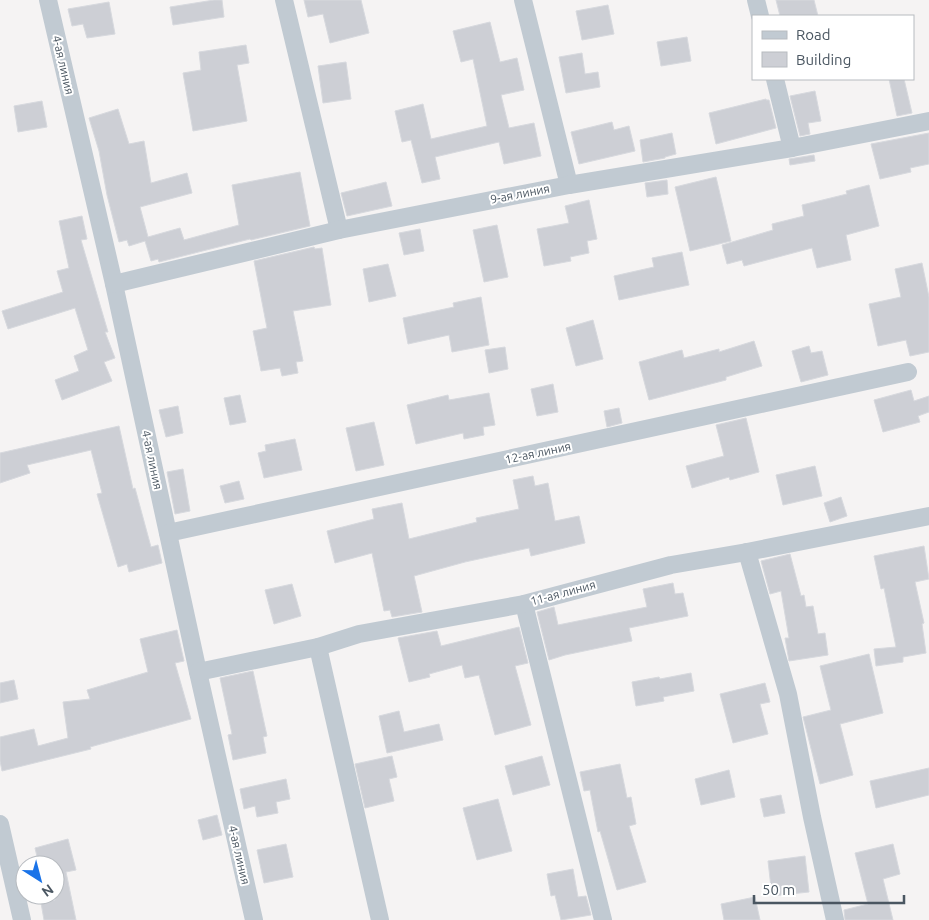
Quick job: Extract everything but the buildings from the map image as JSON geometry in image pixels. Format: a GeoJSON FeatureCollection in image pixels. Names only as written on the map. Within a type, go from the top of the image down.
{"type":"FeatureCollection","features":[{"type":"Feature","properties":{"kind":"street","name":"4-ая линия"},"geometry":{"type":"LineString","coordinates":[[48,0],[114,284],[254,920]]}},
{"type":"Feature","properties":{"kind":"street"},"geometry":{"type":"LineString","coordinates":[[284,0],[339,230]]}},
{"type":"Feature","properties":{"kind":"street"},"geometry":{"type":"LineString","coordinates":[[522,0],[569,185]]}},
{"type":"Feature","properties":{"kind":"street"},"geometry":{"type":"LineString","coordinates":[[756,0],[760,15]]}},
{"type":"Feature","properties":{"kind":"street"},"geometry":{"type":"LineString","coordinates":[[775,80],[792,148]]}},
{"type":"Feature","properties":{"kind":"street","name":"9-ая линия"},"geometry":{"type":"LineString","coordinates":[[114,284],[339,230],[569,185],[792,148],[929,121]]}},
{"type":"Feature","properties":{"kind":"street","name":"12-ая линия"},"geometry":{"type":"LineString","coordinates":[[168,533],[908,372]]}},
{"type":"Feature","properties":{"kind":"street","name":"11-ая линия"},"geometry":{"type":"LineString","coordinates":[[198,672],[318,647],[359,634],[524,604],[671,565],[929,516]]}},
{"type":"Feature","properties":{"kind":"street"},"geometry":{"type":"LineString","coordinates":[[747,552],[788,694],[835,920]]}},
{"type":"Feature","properties":{"kind":"street"},"geometry":{"type":"LineString","coordinates":[[524,604],[603,920]]}},
{"type":"Feature","properties":{"kind":"street"},"geometry":{"type":"LineString","coordinates":[[318,647],[380,920]]}},
{"type":"Feature","properties":{"kind":"street"},"geometry":{"type":"LineString","coordinates":[[0,824],[22,920]]}}]}
